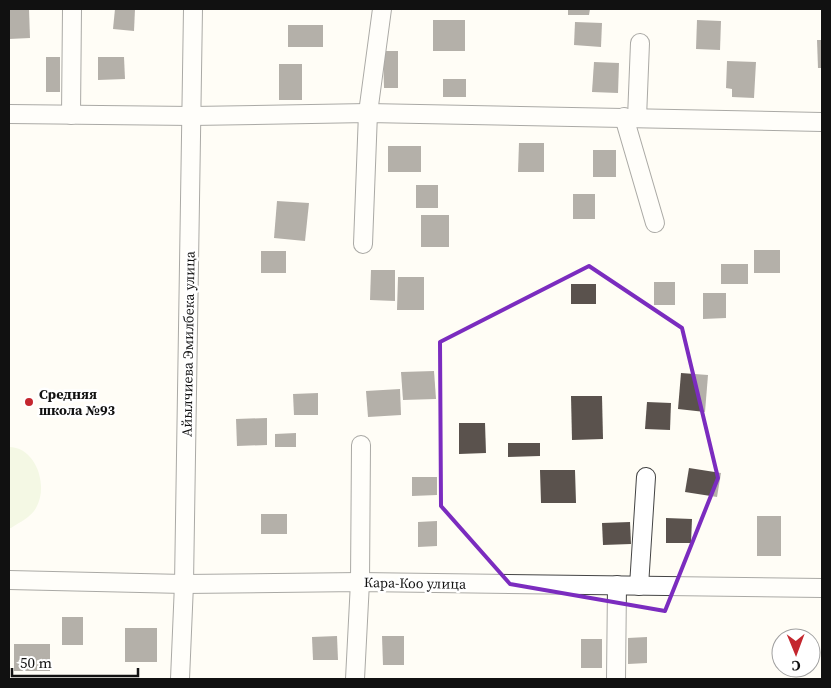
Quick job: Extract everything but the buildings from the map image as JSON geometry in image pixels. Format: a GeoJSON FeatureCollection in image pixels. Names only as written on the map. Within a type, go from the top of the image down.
{"type":"FeatureCollection","features":[{"type":"Feature","properties":{"kind":"street"},"geometry":{"type":"LineString","coordinates":[[71,115],[72,9]]}},
{"type":"Feature","properties":{"kind":"street","name":"Айылчиева Эмилбека улица"},"geometry":{"type":"LineString","coordinates":[[180,679],[184,584],[193,9]]}},
{"type":"Feature","properties":{"kind":"street"},"geometry":{"type":"LineString","coordinates":[[363,244],[368,113],[382,9]]}},
{"type":"Feature","properties":{"kind":"street"},"geometry":{"type":"LineString","coordinates":[[640,43],[630,118],[655,223]]}},
{"type":"Feature","properties":{"kind":"street"},"geometry":{"type":"LineString","coordinates":[[9,114],[192,116],[368,113],[822,122]]}},
{"type":"Feature","properties":{"kind":"street"},"geometry":{"type":"LineString","coordinates":[[355,679],[360,582],[360,446]]}},
{"type":"Feature","properties":{"kind":"street"},"geometry":{"type":"LineString","coordinates":[[639,586],[646,477]]}},
{"type":"Feature","properties":{"kind":"street","name":"Кара-Коо улица"},"geometry":{"type":"LineString","coordinates":[[9,580],[184,584],[360,582],[822,588]]}},
{"type":"Feature","properties":{"kind":"street"},"geometry":{"type":"LineString","coordinates":[[616,679],[617,585]]}},
{"type":"Feature","properties":{"kind":"highlighted area"},"geometry":{"type":"Polygon","coordinates":[[[589,266],[682,328],[718,478],[665,611],[510,584],[441,506],[440,342],[589,266]]]}},
{"type":"Feature","properties":{"kind":"green space"},"geometry":{"type":"Polygon","coordinates":[[[9,447],[26,453],[33,460],[38,469],[41,489],[40,499],[34,511],[11,528],[9,528],[9,447]]]}},
{"type":"Feature","properties":{"kind":"place","name":"Средняя школа №93"},"geometry":{"type":"Point","coordinates":[29,402]}}]}
